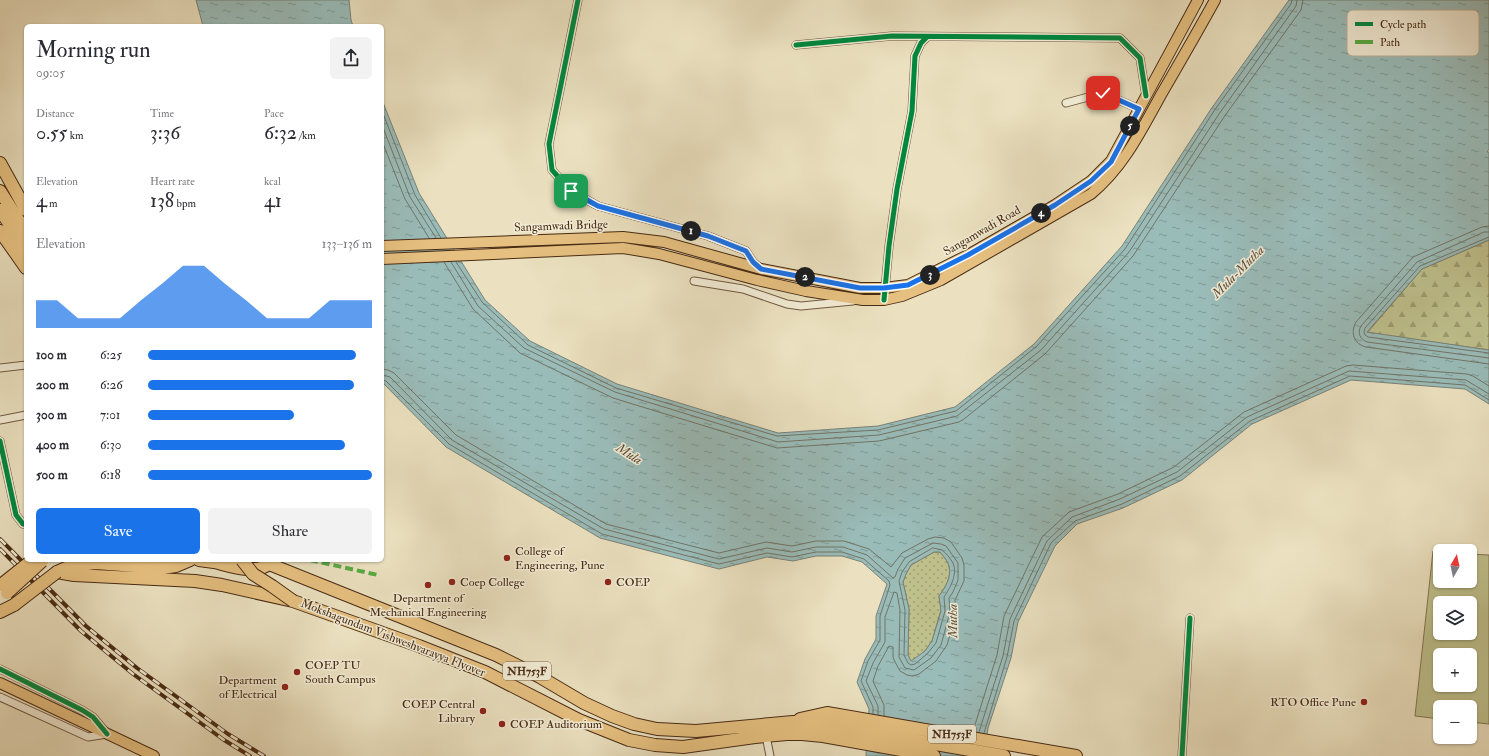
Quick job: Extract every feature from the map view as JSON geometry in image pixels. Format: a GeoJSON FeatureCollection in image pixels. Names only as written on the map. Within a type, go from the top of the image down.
{"type":"FeatureCollection","features":[{"type":"Feature","properties":{"kind":"highway"},"geometry":{"type":"LineString","coordinates":[[0,163],[24,206]]}},
{"type":"Feature","properties":{"kind":"highway"},"geometry":{"type":"LineString","coordinates":[[0,191],[24,229]]}},
{"type":"Feature","properties":{"kind":"highway"},"geometry":{"type":"LineString","coordinates":[[0,210],[24,246]]}},
{"type":"Feature","properties":{"kind":"highway"},"geometry":{"type":"LineString","coordinates":[[0,231],[24,265]]}},
{"type":"Feature","properties":{"kind":"highway"},"geometry":{"type":"LineString","coordinates":[[2,590],[37,562]]}},
{"type":"Feature","properties":{"kind":"highway"},"geometry":{"type":"LineString","coordinates":[[0,612],[14,605],[57,572],[72,565],[96,563],[162,568],[176,566],[185,562]]}},
{"type":"Feature","properties":{"kind":"highway"},"geometry":{"type":"LineString","coordinates":[[238,562],[257,569],[265,567],[268,562]]}},
{"type":"Feature","properties":{"kind":"highway","name":"Mokshagundam Vishweshvarayya Flyover"},"geometry":{"type":"LineString","coordinates":[[238,562],[293,601]]}},
{"type":"Feature","properties":{"kind":"highway","name":"NH753F"},"geometry":{"type":"LineString","coordinates":[[268,562],[496,655],[540,677],[584,703],[634,724],[657,729],[696,731],[793,722],[803,718],[934,756]]}},
{"type":"Feature","properties":{"kind":"highway","name":"Mokshagundam Vishweshvarayya Flyover"},"geometry":{"type":"LineString","coordinates":[[57,572],[74,575],[195,581],[222,585],[293,601],[419,646],[485,672],[579,720],[628,740],[655,746],[683,747],[766,736]]}},
{"type":"Feature","properties":{"kind":"highway","name":"NH753F"},"geometry":{"type":"LineString","coordinates":[[825,725],[1004,756]]}},
{"type":"Feature","properties":{"kind":"highway","name":"NH753F"},"geometry":{"type":"LineString","coordinates":[[766,736],[787,734],[825,725],[1076,756]]}},
{"type":"Feature","properties":{"kind":"main road","name":"Sangamwadi Road"},"geometry":{"type":"LineString","coordinates":[[860,288],[884,288],[908,285],[959,260],[1055,205],[1091,181],[1111,162],[1198,0]]}},
{"type":"Feature","properties":{"kind":"main road","name":"Sangamwadi Road"},"geometry":{"type":"LineString","coordinates":[[757,280],[806,291],[863,300],[884,300],[902,296],[940,280],[1091,194],[1105,183],[1116,170],[1136,140],[1212,1]]}},
{"type":"Feature","properties":{"kind":"main road","name":"Sangamwadi Bridge"},"geometry":{"type":"LineString","coordinates":[[384,246],[623,237],[664,242],[761,269],[860,288]]}},
{"type":"Feature","properties":{"kind":"main road","name":"Sangamwadi Bridge"},"geometry":{"type":"LineString","coordinates":[[384,259],[596,248],[623,248],[659,254],[757,280]]}},
{"type":"Feature","properties":{"kind":"main road"},"geometry":{"type":"LineString","coordinates":[[0,683],[154,756]]}},
{"type":"Feature","properties":{"kind":"street"},"geometry":{"type":"LineString","coordinates":[[578,0],[549,144],[552,170],[571,191],[598,206],[708,236],[746,251],[753,262],[761,269]]}},
{"type":"Feature","properties":{"kind":"street"},"geometry":{"type":"LineString","coordinates":[[796,45],[892,36],[1120,38],[1140,58],[1146,96]]}},
{"type":"Feature","properties":{"kind":"street"},"geometry":{"type":"LineString","coordinates":[[884,300],[888,246],[897,189],[910,126],[915,56],[921,42],[927,37]]}},
{"type":"Feature","properties":{"kind":"street"},"geometry":{"type":"LineString","coordinates":[[1066,103],[1103,93],[1139,109]]}},
{"type":"Feature","properties":{"kind":"street"},"geometry":{"type":"LineString","coordinates":[[694,281],[743,289],[788,304],[801,306],[863,300]]}},
{"type":"Feature","properties":{"kind":"street"},"geometry":{"type":"LineString","coordinates":[[0,368],[24,365]]}},
{"type":"Feature","properties":{"kind":"street"},"geometry":{"type":"LineString","coordinates":[[0,420],[24,415]]}},
{"type":"Feature","properties":{"kind":"street"},"geometry":{"type":"LineString","coordinates":[[0,441],[16,515],[24,524]]}},
{"type":"Feature","properties":{"kind":"street"},"geometry":{"type":"LineString","coordinates":[[1182,756],[1190,618]]}},
{"type":"Feature","properties":{"kind":"street"},"geometry":{"type":"LineString","coordinates":[[0,669],[82,710],[93,717],[107,734]]}},
{"type":"Feature","properties":{"kind":"street"},"geometry":{"type":"LineString","coordinates":[[0,697],[88,737],[107,734]]}},
{"type":"Feature","properties":{"kind":"street"},"geometry":{"type":"LineString","coordinates":[[766,736],[770,756]]}},
{"type":"Feature","properties":{"kind":"green space"},"geometry":{"type":"Polygon","coordinates":[[[1489,240],[1489,350],[1367,333],[1422,269],[1489,240]]]}},
{"type":"Feature","properties":{"kind":"green space"},"geometry":{"type":"Polygon","coordinates":[[[1433,551],[1433,588],[1477,588],[1477,554],[1489,555],[1489,724],[1477,723],[1477,700],[1433,700],[1433,718],[1415,716],[1433,551]]]}},
{"type":"Feature","properties":{"kind":"green space"},"geometry":{"type":"Polygon","coordinates":[[[934,552],[940,552],[948,562],[950,574],[946,586],[939,596],[941,610],[932,641],[925,651],[911,662],[908,655],[909,609],[903,582],[911,565],[934,552]]]}},
{"type":"Feature","properties":{"kind":"water"},"geometry":{"type":"Polygon","coordinates":[[[196,0],[349,0],[352,24],[202,24],[196,0]]]}},
{"type":"Feature","properties":{"kind":"water"},"geometry":{"type":"Polygon","coordinates":[[[1289,0],[1489,0],[1489,149],[1487,152],[1489,152],[1489,240],[1422,269],[1367,332],[1489,350],[1489,404],[1465,389],[1351,380],[1252,424],[1182,480],[1123,508],[1077,524],[1055,546],[1018,622],[1011,658],[988,728],[984,756],[866,756],[869,709],[857,682],[865,659],[876,639],[876,616],[887,584],[862,562],[842,556],[816,556],[793,561],[767,557],[719,569],[600,538],[446,447],[384,384],[384,105],[419,193],[485,300],[530,341],[617,384],[778,433],[878,426],[955,407],[1034,344],[1122,246],[1211,109],[1289,0]],[[934,552],[911,565],[903,582],[909,609],[908,655],[911,661],[925,651],[932,641],[941,611],[939,596],[944,589],[950,574],[948,562],[940,552],[934,552]]]}},
{"type":"Feature","properties":{"kind":"railway"},"geometry":{"type":"LineString","coordinates":[[0,539],[86,626],[137,668],[228,734],[264,756]]}},
{"type":"Feature","properties":{"kind":"railway"},"geometry":{"type":"LineString","coordinates":[[0,549],[81,631],[133,674],[224,740],[250,756]]}},
{"type":"Feature","properties":{"kind":"marked path"},"geometry":{"type":"LineString","coordinates":[[319,562],[378,575]]}},
{"type":"Feature","properties":{"kind":"cycle path"},"geometry":{"type":"LineString","coordinates":[[578,0],[549,144],[552,170],[571,191],[598,206],[708,236],[746,251],[753,262],[761,269]]}},
{"type":"Feature","properties":{"kind":"cycle path"},"geometry":{"type":"LineString","coordinates":[[796,45],[892,36],[1120,38],[1140,58],[1146,96]]}},
{"type":"Feature","properties":{"kind":"cycle path"},"geometry":{"type":"LineString","coordinates":[[884,300],[889,246],[897,189],[912,111],[915,56],[921,43],[927,37]]}},
{"type":"Feature","properties":{"kind":"cycle path"},"geometry":{"type":"LineString","coordinates":[[0,441],[16,515],[24,524]]}},
{"type":"Feature","properties":{"kind":"cycle path"},"geometry":{"type":"LineString","coordinates":[[1182,756],[1190,618]]}},
{"type":"Feature","properties":{"kind":"cycle path"},"geometry":{"type":"LineString","coordinates":[[0,669],[82,710],[93,717],[107,734]]}},
{"type":"Feature","properties":{"kind":"place","name":"College of Engineering, Pune"},"geometry":{"type":"Point","coordinates":[507,558]}},
{"type":"Feature","properties":{"kind":"place","name":"Coep College"},"geometry":{"type":"Point","coordinates":[452,582]}},
{"type":"Feature","properties":{"kind":"place","name":"COEP"},"geometry":{"type":"Point","coordinates":[608,582]}},
{"type":"Feature","properties":{"kind":"place","name":"Department of Mechanical Engineering"},"geometry":{"type":"Point","coordinates":[428,585]}},
{"type":"Feature","properties":{"kind":"place","name":"COEP TU South Campus"},"geometry":{"type":"Point","coordinates":[297,672]}},
{"type":"Feature","properties":{"kind":"place","name":"Department of Electrical"},"geometry":{"type":"Point","coordinates":[285,687]}},
{"type":"Feature","properties":{"kind":"place","name":"RTO Office Pune"},"geometry":{"type":"Point","coordinates":[1364,702]}},
{"type":"Feature","properties":{"kind":"place","name":"COEP Central Library"},"geometry":{"type":"Point","coordinates":[483,711]}},
{"type":"Feature","properties":{"kind":"place","name":"COEP Auditorium"},"geometry":{"type":"Point","coordinates":[502,724]}},
{"type":"Feature","properties":{"kind":"route"},"geometry":{"type":"LineString","coordinates":[[571,191],[598,206],[708,236],[746,251],[753,262],[761,269],[860,288],[884,288],[908,285],[968,255],[1055,205],[1091,181],[1111,162],[1139,109],[1103,93]]}},
{"type":"Feature","properties":{"kind":"water label","name":"Mula-Mutha"},"geometry":{"type":"Point","coordinates":[1238,272]}},
{"type":"Feature","properties":{"kind":"water label","name":"Mula"},"geometry":{"type":"Point","coordinates":[629,454]}},
{"type":"Feature","properties":{"kind":"water label","name":"Mutha"},"geometry":{"type":"Point","coordinates":[953,621]}}]}
